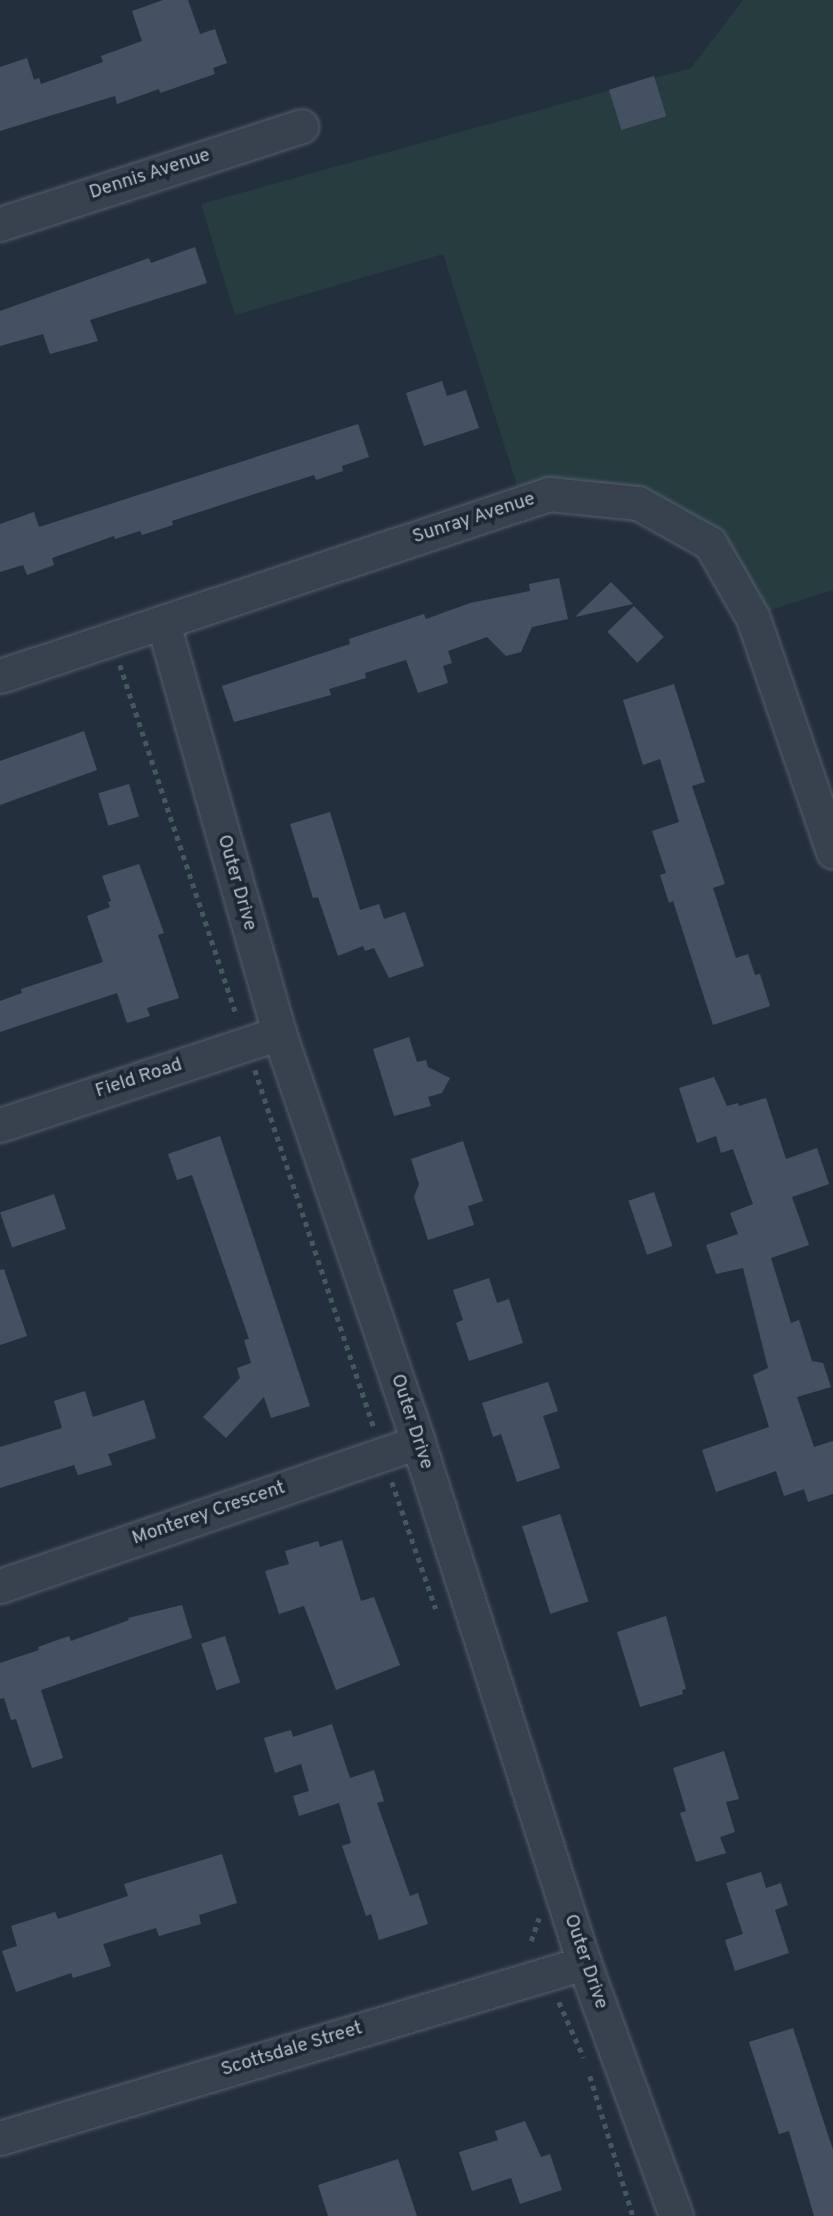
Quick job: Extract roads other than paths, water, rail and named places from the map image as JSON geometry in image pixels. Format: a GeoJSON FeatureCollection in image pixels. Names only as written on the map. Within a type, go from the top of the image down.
{"type":"FeatureCollection","features":[{"type":"Feature","properties":{"kind":"street","name":"Dennis Avenue"},"geometry":{"type":"LineString","coordinates":[[0,224],[301,126]]}},
{"type":"Feature","properties":{"kind":"street","name":"Sunray Avenue"},"geometry":{"type":"LineString","coordinates":[[0,676],[550,494],[638,503],[710,543],[753,618],[833,852]]}},
{"type":"Feature","properties":{"kind":"street","name":"Outer Drive"},"geometry":{"type":"LineString","coordinates":[[163,622],[279,1033],[418,1442],[584,1963],[676,2216]]}},
{"type":"Feature","properties":{"kind":"street","name":"Field Road"},"geometry":{"type":"LineString","coordinates":[[0,1125],[279,1033]]}},
{"type":"Feature","properties":{"kind":"street","name":"Monterey Crescent"},"geometry":{"type":"LineString","coordinates":[[0,1586],[418,1442]]}},
{"type":"Feature","properties":{"kind":"street","name":"Scottsdale Street"},"geometry":{"type":"LineString","coordinates":[[0,2138],[584,1963]]}}]}
